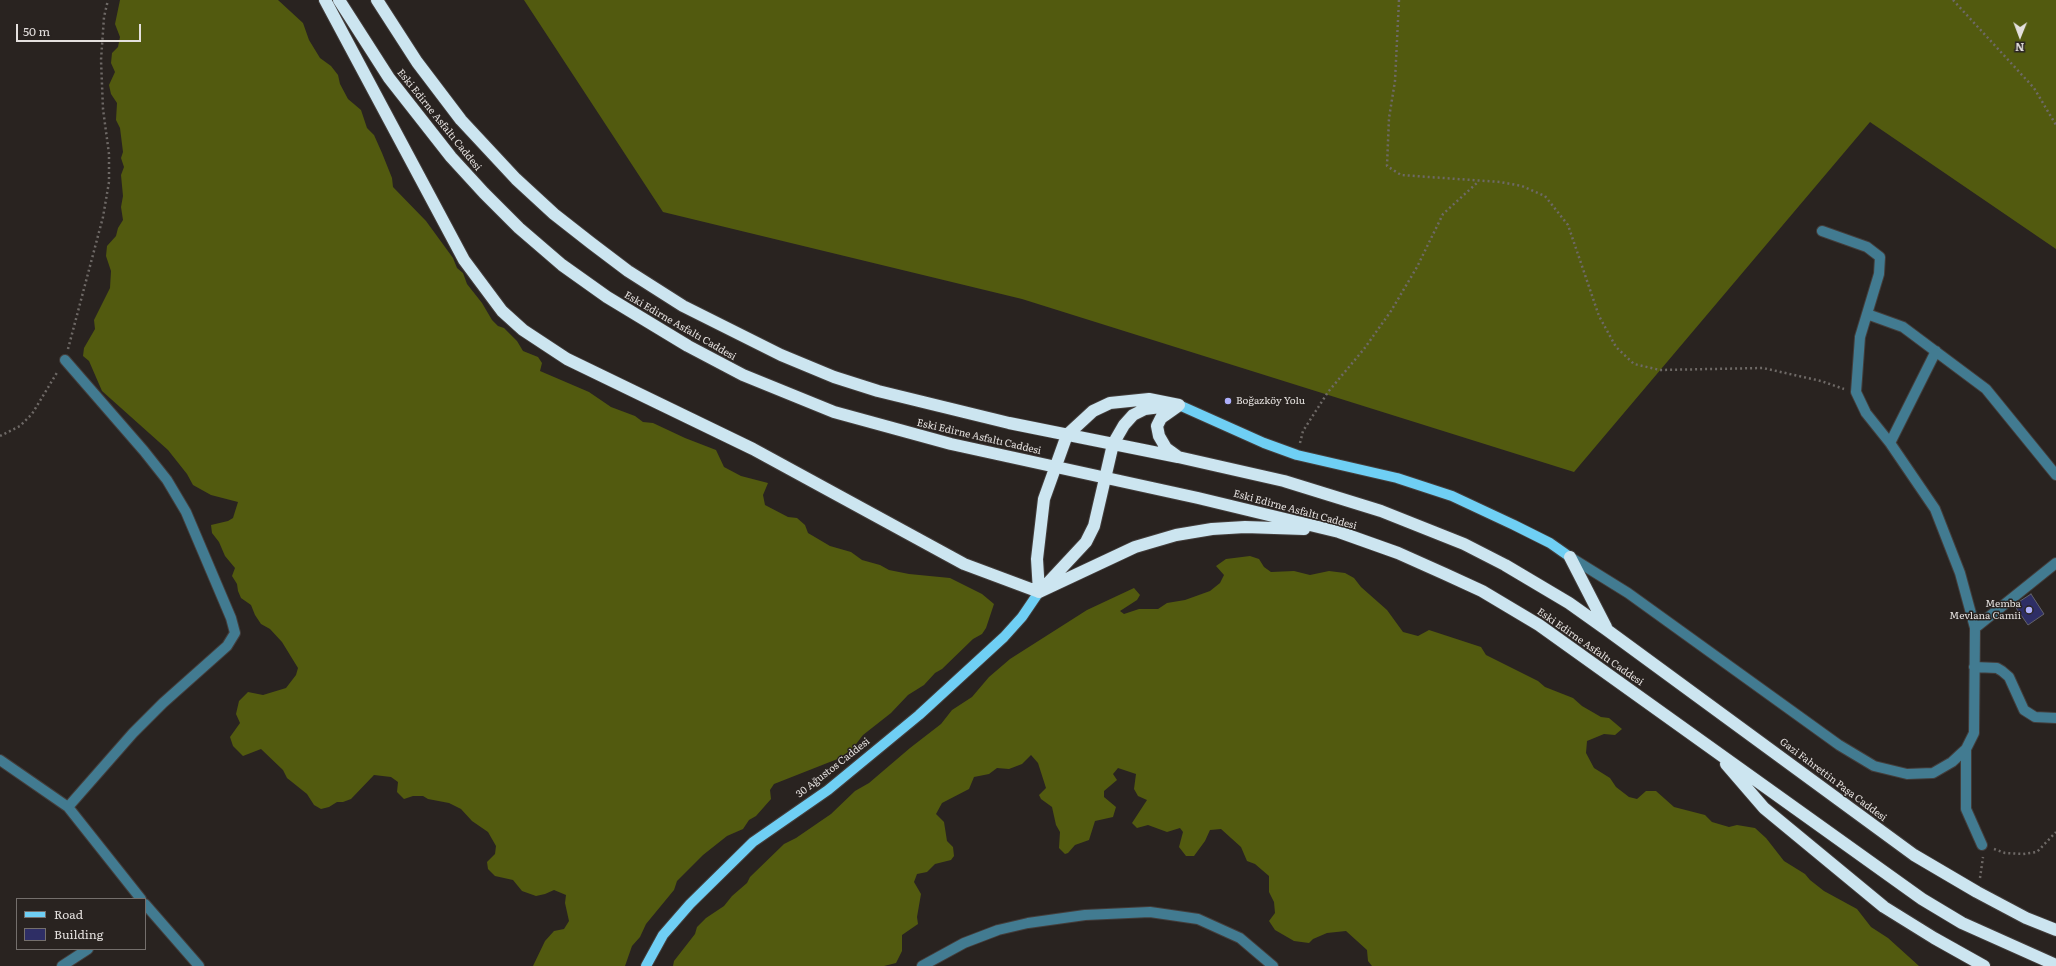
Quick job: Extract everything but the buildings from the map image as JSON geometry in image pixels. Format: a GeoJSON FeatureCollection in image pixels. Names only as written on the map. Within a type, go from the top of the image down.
{"type":"FeatureCollection","features":[{"type":"Feature","properties":{"kind":"highway"},"geometry":{"type":"LineString","coordinates":[[325,0],[460,254],[502,311],[522,330],[567,359],[760,453],[964,564],[1039,592],[1135,547],[1176,535],[1212,529],[1245,527],[1289,528],[1339,532]]}},
{"type":"Feature","properties":{"kind":"highway","name":"Eski Edirne Asfaltı Caddesi"},"geometry":{"type":"LineString","coordinates":[[339,0],[388,78],[451,157],[484,193],[519,228],[562,265],[648,324],[742,375],[805,401],[888,428],[951,444],[1104,477],[1339,532],[1398,553],[1489,595],[1539,625],[1712,748]]}},
{"type":"Feature","properties":{"kind":"highway","name":"Eski Edirne Asfaltı Caddesi"},"geometry":{"type":"LineString","coordinates":[[377,0],[417,62],[461,120],[516,179],[554,214],[591,243],[628,271],[676,302],[774,352],[834,376],[878,391],[938,407],[1178,457],[1284,482],[1327,494],[1418,524],[1464,544],[1505,565],[1569,603],[1607,630]]}},
{"type":"Feature","properties":{"kind":"highway"},"geometry":{"type":"LineString","coordinates":[[1039,592],[1037,559],[1044,499],[1067,435],[1093,412],[1110,404],[1149,399],[1179,405]]}},
{"type":"Feature","properties":{"kind":"highway"},"geometry":{"type":"LineString","coordinates":[[1039,592],[1073,558],[1086,542],[1094,526],[1104,477],[1113,444],[1124,425],[1133,415],[1145,408],[1179,405]]}},
{"type":"Feature","properties":{"kind":"highway"},"geometry":{"type":"LineString","coordinates":[[1178,457],[1166,448],[1159,436],[1158,426],[1161,418],[1179,405]]}},
{"type":"Feature","properties":{"kind":"highway"},"geometry":{"type":"LineString","coordinates":[[1570,556],[1607,630]]}},
{"type":"Feature","properties":{"kind":"highway","name":"Gazi Fahrettin Paşa Caddesi"},"geometry":{"type":"LineString","coordinates":[[1607,630],[1914,855],[1977,892],[2026,918],[2056,930]]}},
{"type":"Feature","properties":{"kind":"highway"},"geometry":{"type":"LineString","coordinates":[[1712,748],[1922,899],[1962,923],[2056,966]]}},
{"type":"Feature","properties":{"kind":"highway"},"geometry":{"type":"LineString","coordinates":[[1712,748],[1764,808],[1884,907],[1934,938],[1984,966]]}},
{"type":"Feature","properties":{"kind":"main road"},"geometry":{"type":"LineString","coordinates":[[1179,405],[1264,443],[1297,455],[1397,478],[1452,496],[1514,524],[1550,543],[1570,556]]}},
{"type":"Feature","properties":{"kind":"main road","name":"30 Ağustos Caddesi"},"geometry":{"type":"LineString","coordinates":[[646,966],[663,935],[690,904],[753,842],[828,790],[919,715],[1004,637],[1022,617],[1039,592]]}},
{"type":"Feature","properties":{"kind":"street"},"geometry":{"type":"LineString","coordinates":[[1570,556],[1628,593],[1838,745],[1874,766],[1907,774],[1933,773],[1952,762],[1966,749],[1974,733],[1975,628],[1960,573],[1935,509],[1890,443],[1866,413],[1856,392],[1860,337],[1879,274],[1880,257],[1867,246],[1822,230]]}},
{"type":"Feature","properties":{"kind":"street"},"geometry":{"type":"LineString","coordinates":[[1867,314],[1903,327],[1986,389],[2056,475]]}},
{"type":"Feature","properties":{"kind":"street"},"geometry":{"type":"LineString","coordinates":[[1890,443],[1936,351]]}},
{"type":"Feature","properties":{"kind":"street"},"geometry":{"type":"LineString","coordinates":[[65,360],[144,451],[167,480],[186,512],[231,618],[235,633],[227,646],[163,703],[133,733],[68,807]]}},
{"type":"Feature","properties":{"kind":"street"},"geometry":{"type":"LineString","coordinates":[[1975,628],[2056,563]]}},
{"type":"Feature","properties":{"kind":"street"},"geometry":{"type":"LineString","coordinates":[[1974,667],[1997,668],[2002,671],[2009,677],[2024,710],[2034,716],[2056,718]]}},
{"type":"Feature","properties":{"kind":"street"},"geometry":{"type":"LineString","coordinates":[[1966,749],[1966,809],[1982,844]]}},
{"type":"Feature","properties":{"kind":"street"},"geometry":{"type":"LineString","coordinates":[[0,760],[68,807],[140,898]]}},
{"type":"Feature","properties":{"kind":"street"},"geometry":{"type":"LineString","coordinates":[[146,905],[199,966]]}},
{"type":"Feature","properties":{"kind":"street"},"geometry":{"type":"LineString","coordinates":[[922,966],[964,943],[998,930],[1028,923],[1085,915],[1150,912],[1198,919],[1240,938],[1273,966]]}},
{"type":"Feature","properties":{"kind":"street"},"geometry":{"type":"LineString","coordinates":[[62,966],[86,950]]}},
{"type":"Feature","properties":{"kind":"path"},"geometry":{"type":"LineString","coordinates":[[0,436],[20,426],[32,414],[65,360],[103,217],[109,182],[109,154],[103,109],[101,60],[104,16],[108,0]]}},
{"type":"Feature","properties":{"kind":"path"},"geometry":{"type":"LineString","coordinates":[[1398,0],[1395,81],[1389,118],[1387,166],[1402,175],[1522,186],[1545,196],[1568,225],[1599,316],[1609,335],[1616,347],[1634,364],[1660,370],[1762,368],[1821,381],[1856,392]]}},
{"type":"Feature","properties":{"kind":"path"},"geometry":{"type":"LineString","coordinates":[[1952,0],[2034,88],[2056,125]]}},
{"type":"Feature","properties":{"kind":"path"},"geometry":{"type":"LineString","coordinates":[[1297,455],[1303,431],[1328,392],[1364,349],[1391,311],[1417,267],[1444,214],[1478,181]]}},
{"type":"Feature","properties":{"kind":"path"},"geometry":{"type":"LineString","coordinates":[[1982,844],[2005,853],[2023,854],[2037,852],[2056,832]]}},
{"type":"Feature","properties":{"kind":"path"},"geometry":{"type":"LineString","coordinates":[[1977,892],[1984,856],[1982,844]]}},
{"type":"Feature","properties":{"kind":"green space"},"geometry":{"type":"Polygon","coordinates":[[[120,0],[278,0],[303,23],[309,40],[320,58],[331,66],[338,75],[340,84],[348,99],[361,110],[367,128],[374,135],[382,153],[392,178],[393,187],[426,221],[453,258],[457,268],[463,273],[467,284],[482,303],[492,320],[498,326],[504,328],[517,341],[523,351],[538,357],[542,363],[540,371],[589,392],[611,407],[635,416],[643,422],[653,423],[716,450],[724,467],[741,476],[768,483],[763,495],[765,505],[788,517],[797,518],[805,525],[808,533],[830,546],[851,552],[862,560],[880,565],[889,570],[909,574],[950,578],[982,594],[994,604],[986,628],[982,634],[973,639],[942,669],[935,673],[924,685],[908,695],[891,713],[863,735],[853,748],[840,758],[774,784],[770,790],[771,799],[756,816],[749,820],[743,829],[727,836],[703,855],[677,881],[674,890],[646,924],[640,937],[632,946],[625,966],[533,966],[545,941],[554,931],[564,929],[569,921],[565,903],[566,895],[554,890],[536,896],[522,891],[513,880],[495,876],[488,869],[487,862],[495,854],[496,846],[488,832],[472,821],[461,809],[449,803],[428,799],[423,796],[413,796],[404,799],[397,792],[398,782],[391,777],[374,775],[351,799],[343,802],[337,802],[329,807],[321,809],[314,805],[307,794],[287,778],[283,770],[261,749],[243,756],[233,746],[230,737],[240,723],[236,714],[239,701],[248,692],[263,695],[286,688],[296,675],[298,668],[282,642],[270,629],[261,624],[251,605],[241,598],[237,584],[232,576],[235,568],[225,556],[219,542],[212,533],[211,525],[228,521],[233,518],[238,502],[211,495],[193,485],[187,474],[168,450],[102,391],[89,361],[83,356],[84,348],[95,329],[94,320],[110,288],[111,271],[106,256],[107,246],[116,236],[118,228],[123,220],[121,207],[123,196],[121,175],[124,167],[121,158],[123,152],[120,128],[116,120],[117,103],[111,94],[109,85],[115,72],[111,63],[112,53],[118,47],[120,37],[115,24],[120,0]]]}},
{"type":"Feature","properties":{"kind":"green space"},"geometry":{"type":"Polygon","coordinates":[[[524,0],[2056,0],[2056,249],[1870,122],[1574,472],[1022,299],[663,212],[524,0]]]}},
{"type":"Feature","properties":{"kind":"green space"},"geometry":{"type":"Polygon","coordinates":[[[1250,556],[1259,559],[1264,567],[1271,572],[1294,571],[1310,575],[1329,571],[1345,573],[1354,578],[1361,587],[1387,610],[1403,632],[1418,636],[1429,630],[1481,647],[1486,655],[1538,681],[1545,687],[1573,698],[1582,706],[1601,717],[1609,718],[1622,729],[1615,735],[1604,734],[1587,741],[1586,753],[1594,768],[1610,778],[1616,787],[1629,797],[1637,799],[1646,791],[1656,791],[1674,807],[1705,815],[1712,822],[1729,827],[1737,825],[1755,828],[1766,838],[1784,861],[1805,874],[1824,891],[1857,909],[1871,927],[1888,938],[1919,966],[1372,966],[1368,961],[1367,950],[1346,931],[1327,933],[1313,939],[1309,943],[1294,941],[1275,930],[1269,921],[1275,913],[1274,902],[1269,892],[1269,876],[1255,864],[1247,861],[1241,847],[1221,829],[1210,830],[1205,841],[1194,856],[1186,856],[1179,847],[1183,832],[1180,828],[1167,832],[1148,825],[1137,828],[1132,823],[1147,800],[1138,796],[1134,789],[1136,774],[1118,768],[1113,774],[1117,780],[1104,791],[1104,797],[1116,807],[1113,817],[1095,821],[1089,840],[1075,845],[1068,853],[1065,854],[1059,848],[1060,832],[1056,825],[1052,807],[1041,799],[1039,795],[1046,788],[1038,763],[1031,755],[1022,764],[1009,769],[997,768],[989,774],[974,777],[969,789],[942,803],[936,814],[944,822],[947,841],[953,847],[954,856],[951,860],[935,864],[927,872],[917,874],[914,882],[921,894],[917,917],[918,924],[902,935],[902,951],[896,963],[884,966],[673,966],[674,961],[695,934],[697,927],[706,918],[724,906],[732,896],[747,883],[750,877],[784,844],[796,838],[831,814],[855,791],[869,783],[941,724],[952,710],[972,697],[989,677],[1010,659],[1087,610],[1134,588],[1140,595],[1137,600],[1120,611],[1124,614],[1139,609],[1158,609],[1167,603],[1185,600],[1210,591],[1220,583],[1224,575],[1216,566],[1226,559],[1250,556]]]}},
{"type":"Feature","properties":{"kind":"place","name":"Boğazköy Yolu"},"geometry":{"type":"Point","coordinates":[1228,401]}},
{"type":"Feature","properties":{"kind":"place","name":"Memba Mevlana Camii"},"geometry":{"type":"Point","coordinates":[2029,610]}}]}
